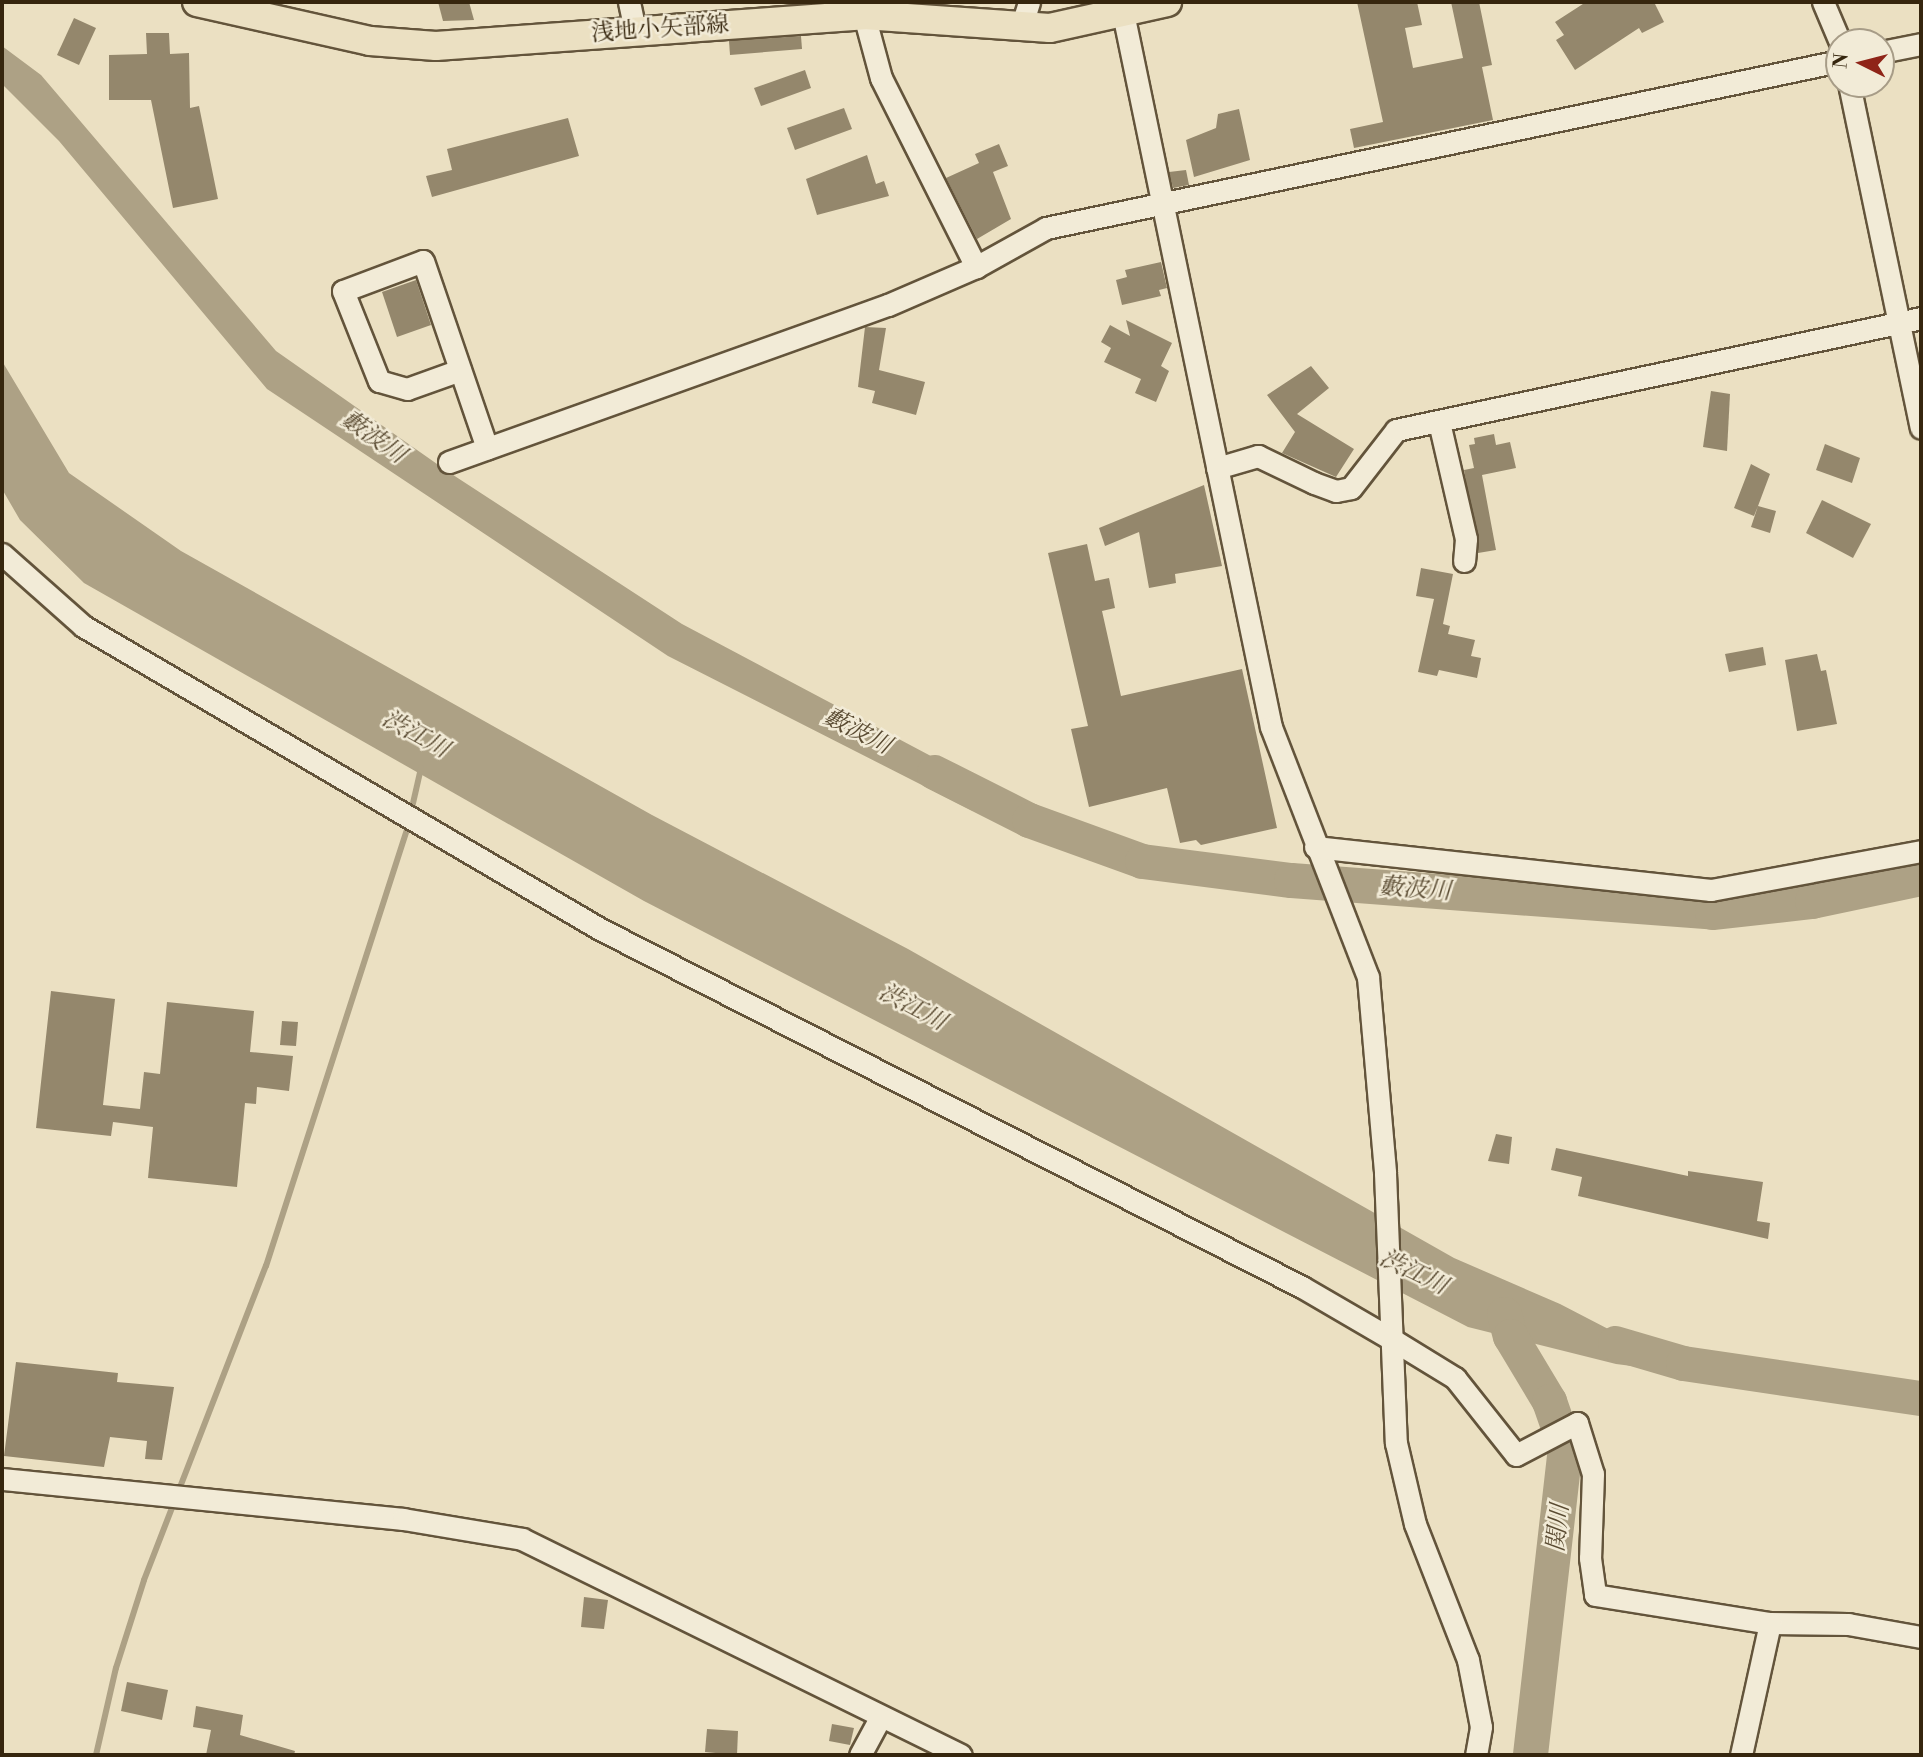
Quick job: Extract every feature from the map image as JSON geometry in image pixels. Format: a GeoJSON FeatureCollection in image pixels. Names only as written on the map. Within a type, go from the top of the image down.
{"type":"FeatureCollection","features":[{"type":"Feature","properties":{"kind":"main road","name":"浅地小矢部線"},"geometry":{"type":"LineString","coordinates":[[197,2],[370,41],[436,46],[864,15],[1026,13],[1049,28],[1167,2]]}},
{"type":"Feature","properties":{"kind":"street"},"geometry":{"type":"LineString","coordinates":[[629,2],[635,31]]}},
{"type":"Feature","properties":{"kind":"street"},"geometry":{"type":"LineString","coordinates":[[1824,2],[1834,28]]}},
{"type":"Feature","properties":{"kind":"street"},"geometry":{"type":"LineString","coordinates":[[1123,13],[1159,205],[1271,727],[1318,854],[1368,977],[1385,1173],[1396,1443],[1415,1524],[1468,1660],[1481,1727],[1476,1755]]}},
{"type":"Feature","properties":{"kind":"street"},"geometry":{"type":"LineString","coordinates":[[864,15],[881,78],[976,267]]}},
{"type":"Feature","properties":{"kind":"street"},"geometry":{"type":"LineString","coordinates":[[1895,49],[1921,44]]}},
{"type":"Feature","properties":{"kind":"street"},"geometry":{"type":"LineString","coordinates":[[449,462],[888,305],[976,267],[1046,228],[1825,64]]}},
{"type":"Feature","properties":{"kind":"street"},"geometry":{"type":"LineString","coordinates":[[1852,98],[1921,428]]}},
{"type":"Feature","properties":{"kind":"street"},"geometry":{"type":"LineString","coordinates":[[460,370],[407,389],[379,381],[342,291],[423,261],[487,447]]}},
{"type":"Feature","properties":{"kind":"street"},"geometry":{"type":"LineString","coordinates":[[1217,468],[1258,456],[1314,483],[1351,488],[1396,430],[1921,318]]}},
{"type":"Feature","properties":{"kind":"street"},"geometry":{"type":"LineString","coordinates":[[1439,422],[1466,539],[1464,561]]}},
{"type":"Feature","properties":{"kind":"street"},"geometry":{"type":"LineString","coordinates":[[2,554],[83,626],[600,929],[1393,1335],[1455,1378],[1516,1455],[1577,1423],[1593,1474],[1590,1558],[1595,1595],[1770,1623],[1848,1624],[1921,1637]]}},
{"type":"Feature","properties":{"kind":"street"},"geometry":{"type":"LineString","coordinates":[[1318,854],[1712,890],[1921,851]]}},
{"type":"Feature","properties":{"kind":"street"},"geometry":{"type":"LineString","coordinates":[[2,1479],[403,1519],[522,1539],[880,1718],[961,1755]]}},
{"type":"Feature","properties":{"kind":"street"},"geometry":{"type":"LineString","coordinates":[[1741,1755],[1770,1623]]}},
{"type":"Feature","properties":{"kind":"street"},"geometry":{"type":"LineString","coordinates":[[860,1755],[880,1718]]}},
{"type":"Feature","properties":{"kind":"water"},"geometry":{"type":"Polygon","coordinates":[[[2,46],[41,75],[276,351],[447,471],[682,624],[978,781],[973,811],[668,656],[267,389],[59,141],[2,84],[2,46]]]}},
{"type":"Feature","properties":{"kind":"water"},"geometry":{"type":"Polygon","coordinates":[[[2,361],[69,473],[181,551],[652,815],[908,949],[1454,1258],[1560,1304],[1695,1374],[1616,1364],[1468,1327],[644,901],[84,583],[20,520],[2,489],[2,361]]]}},
{"type":"Feature","properties":{"kind":"building"},"geometry":{"type":"Polygon","coordinates":[[[438,2],[469,2],[474,20],[443,21],[438,2]]]}},
{"type":"Feature","properties":{"kind":"building"},"geometry":{"type":"Polygon","coordinates":[[[1357,2],[1417,2],[1422,25],[1405,28],[1413,68],[1463,58],[1451,2],[1479,2],[1492,65],[1482,67],[1493,120],[1354,148],[1350,129],[1383,122],[1357,2]]]}},
{"type":"Feature","properties":{"kind":"building"},"geometry":{"type":"Polygon","coordinates":[[[1586,2],[1654,2],[1664,22],[1642,33],[1639,28],[1575,70],[1556,40],[1564,35],[1555,22],[1586,2]]]}},
{"type":"Feature","properties":{"kind":"building"},"geometry":{"type":"Polygon","coordinates":[[[74,18],[96,28],[79,65],[57,55],[74,18]]]}},
{"type":"Feature","properties":{"kind":"building"},"geometry":{"type":"Polygon","coordinates":[[[146,33],[169,33],[170,54],[189,53],[190,108],[199,106],[218,199],[173,208],[151,100],[109,100],[109,55],[147,54],[146,33]]]}},
{"type":"Feature","properties":{"kind":"building"},"geometry":{"type":"Polygon","coordinates":[[[801,36],[802,49],[730,55],[729,41],[801,36]]]}},
{"type":"Feature","properties":{"kind":"building"},"geometry":{"type":"Polygon","coordinates":[[[805,70],[811,88],[761,106],[754,88],[805,70]]]}},
{"type":"Feature","properties":{"kind":"building"},"geometry":{"type":"Polygon","coordinates":[[[844,108],[852,129],[795,150],[787,128],[844,108]]]}},
{"type":"Feature","properties":{"kind":"building"},"geometry":{"type":"Polygon","coordinates":[[[1239,109],[1250,160],[1194,177],[1186,140],[1216,128],[1218,114],[1239,109]]]}},
{"type":"Feature","properties":{"kind":"building"},"geometry":{"type":"Polygon","coordinates":[[[568,118],[579,156],[432,197],[426,176],[452,170],[447,149],[568,118]]]}},
{"type":"Feature","properties":{"kind":"building"},"geometry":{"type":"Polygon","coordinates":[[[999,144],[1008,166],[993,172],[1011,219],[977,239],[946,178],[979,163],[975,154],[999,144]]]}},
{"type":"Feature","properties":{"kind":"building"},"geometry":{"type":"Polygon","coordinates":[[[867,155],[876,184],[884,181],[889,196],[817,215],[806,179],[867,155]]]}},
{"type":"Feature","properties":{"kind":"building"},"geometry":{"type":"Polygon","coordinates":[[[1186,170],[1189,185],[1173,188],[1169,172],[1186,170]]]}},
{"type":"Feature","properties":{"kind":"building"},"geometry":{"type":"Polygon","coordinates":[[[1161,262],[1167,288],[1159,290],[1161,296],[1122,305],[1116,280],[1127,277],[1125,270],[1161,262]]]}},
{"type":"Feature","properties":{"kind":"building"},"geometry":{"type":"Polygon","coordinates":[[[416,280],[431,325],[397,337],[382,292],[416,280]]]}},
{"type":"Feature","properties":{"kind":"building"},"geometry":{"type":"Polygon","coordinates":[[[1126,320],[1172,343],[1161,366],[1169,371],[1156,402],[1135,393],[1141,379],[1104,362],[1111,348],[1101,342],[1110,325],[1130,336],[1126,320]]]}},
{"type":"Feature","properties":{"kind":"building"},"geometry":{"type":"Polygon","coordinates":[[[865,327],[886,328],[879,370],[925,382],[916,415],[872,403],[875,391],[858,387],[865,327]]]}},
{"type":"Feature","properties":{"kind":"building"},"geometry":{"type":"Polygon","coordinates":[[[1311,366],[1329,388],[1297,414],[1354,449],[1336,477],[1282,453],[1295,432],[1267,395],[1311,366]]]}},
{"type":"Feature","properties":{"kind":"building"},"geometry":{"type":"Polygon","coordinates":[[[1711,391],[1730,394],[1727,451],[1703,447],[1711,391]]]}},
{"type":"Feature","properties":{"kind":"building"},"geometry":{"type":"Polygon","coordinates":[[[1494,434],[1496,445],[1510,442],[1516,468],[1482,475],[1496,550],[1478,553],[1464,470],[1474,468],[1469,445],[1475,444],[1474,438],[1494,434]]]}},
{"type":"Feature","properties":{"kind":"building"},"geometry":{"type":"Polygon","coordinates":[[[1825,444],[1860,458],[1852,483],[1816,470],[1825,444]]]}},
{"type":"Feature","properties":{"kind":"building"},"geometry":{"type":"Polygon","coordinates":[[[1751,464],[1770,474],[1754,516],[1734,508],[1751,464]]]}},
{"type":"Feature","properties":{"kind":"building"},"geometry":{"type":"Polygon","coordinates":[[[1204,485],[1222,566],[1175,574],[1176,583],[1149,588],[1139,532],[1105,546],[1099,528],[1204,485]]]}},
{"type":"Feature","properties":{"kind":"building"},"geometry":{"type":"Polygon","coordinates":[[[1822,500],[1871,524],[1853,558],[1806,533],[1822,500]]]}},
{"type":"Feature","properties":{"kind":"building"},"geometry":{"type":"Polygon","coordinates":[[[1758,506],[1776,511],[1770,533],[1751,527],[1758,506]]]}},
{"type":"Feature","properties":{"kind":"building"},"geometry":{"type":"Polygon","coordinates":[[[1087,544],[1095,581],[1109,578],[1115,608],[1102,611],[1121,696],[1242,669],[1277,828],[1201,845],[1196,840],[1180,843],[1167,788],[1089,807],[1071,729],[1088,726],[1048,553],[1087,544]]]}},
{"type":"Feature","properties":{"kind":"building"},"geometry":{"type":"Polygon","coordinates":[[[1421,568],[1453,574],[1443,624],[1450,626],[1448,634],[1475,640],[1471,656],[1481,658],[1477,678],[1439,670],[1437,676],[1418,672],[1434,599],[1416,596],[1421,568]]]}},
{"type":"Feature","properties":{"kind":"building"},"geometry":{"type":"Polygon","coordinates":[[[1763,647],[1766,665],[1729,672],[1725,654],[1763,647]]]}},
{"type":"Feature","properties":{"kind":"building"},"geometry":{"type":"Polygon","coordinates":[[[1817,654],[1821,671],[1826,670],[1837,724],[1797,731],[1785,660],[1817,654]]]}},
{"type":"Feature","properties":{"kind":"building"},"geometry":{"type":"Polygon","coordinates":[[[51,991],[115,999],[103,1105],[140,1109],[144,1072],[160,1074],[167,1002],[254,1011],[250,1052],[293,1056],[289,1091],[257,1087],[256,1104],[245,1103],[237,1187],[148,1178],[153,1127],[113,1122],[111,1136],[36,1128],[51,991]]]}},
{"type":"Feature","properties":{"kind":"building"},"geometry":{"type":"Polygon","coordinates":[[[282,1021],[298,1022],[296,1046],[280,1045],[282,1021]]]}},
{"type":"Feature","properties":{"kind":"building"},"geometry":{"type":"Polygon","coordinates":[[[1496,1134],[1512,1137],[1509,1164],[1488,1161],[1496,1134]]]}},
{"type":"Feature","properties":{"kind":"building"},"geometry":{"type":"Polygon","coordinates":[[[1556,1148],[1688,1176],[1688,1171],[1763,1182],[1757,1221],[1770,1223],[1768,1239],[1578,1196],[1582,1177],[1551,1170],[1556,1148]]]}},
{"type":"Feature","properties":{"kind":"building"},"geometry":{"type":"Polygon","coordinates":[[[16,1362],[118,1373],[117,1382],[174,1387],[162,1460],[145,1459],[147,1441],[110,1437],[104,1467],[4,1456],[16,1362]]]}},
{"type":"Feature","properties":{"kind":"building"},"geometry":{"type":"Polygon","coordinates":[[[584,1597],[608,1600],[604,1629],[581,1627],[584,1597]]]}},
{"type":"Feature","properties":{"kind":"building"},"geometry":{"type":"Polygon","coordinates":[[[127,1682],[168,1690],[162,1720],[121,1711],[127,1682]]]}},
{"type":"Feature","properties":{"kind":"building"},"geometry":{"type":"Polygon","coordinates":[[[196,1706],[243,1715],[240,1735],[295,1751],[294,1755],[206,1755],[211,1730],[193,1727],[196,1706]]]}},
{"type":"Feature","properties":{"kind":"building"},"geometry":{"type":"Polygon","coordinates":[[[832,1724],[854,1728],[850,1745],[829,1741],[832,1724]]]}},
{"type":"Feature","properties":{"kind":"building"},"geometry":{"type":"Polygon","coordinates":[[[707,1729],[738,1731],[737,1755],[705,1752],[707,1729]]]}},
{"type":"Feature","properties":{"kind":"waterway"},"geometry":{"type":"LineString","coordinates":[[411,812],[421,768]]}},
{"type":"Feature","properties":{"kind":"waterway","name":"藪波川"},"geometry":{"type":"LineString","coordinates":[[934,772],[1029,820],[1142,861],[1291,880],[1712,912],[1812,901],[1921,878]]}},
{"type":"Feature","properties":{"kind":"waterway"},"geometry":{"type":"LineString","coordinates":[[96,1755],[116,1668],[144,1580],[266,1266],[409,822]]}},
{"type":"Feature","properties":{"kind":"waterway","name":"関川"},"geometry":{"type":"LineString","coordinates":[[1504,1314],[1510,1336],[1549,1401],[1565,1447],[1530,1755]]}},
{"type":"Feature","properties":{"kind":"waterway","name":"渋江川"},"geometry":{"type":"LineString","coordinates":[[1615,1343],[1683,1363],[1921,1398]]}}]}
